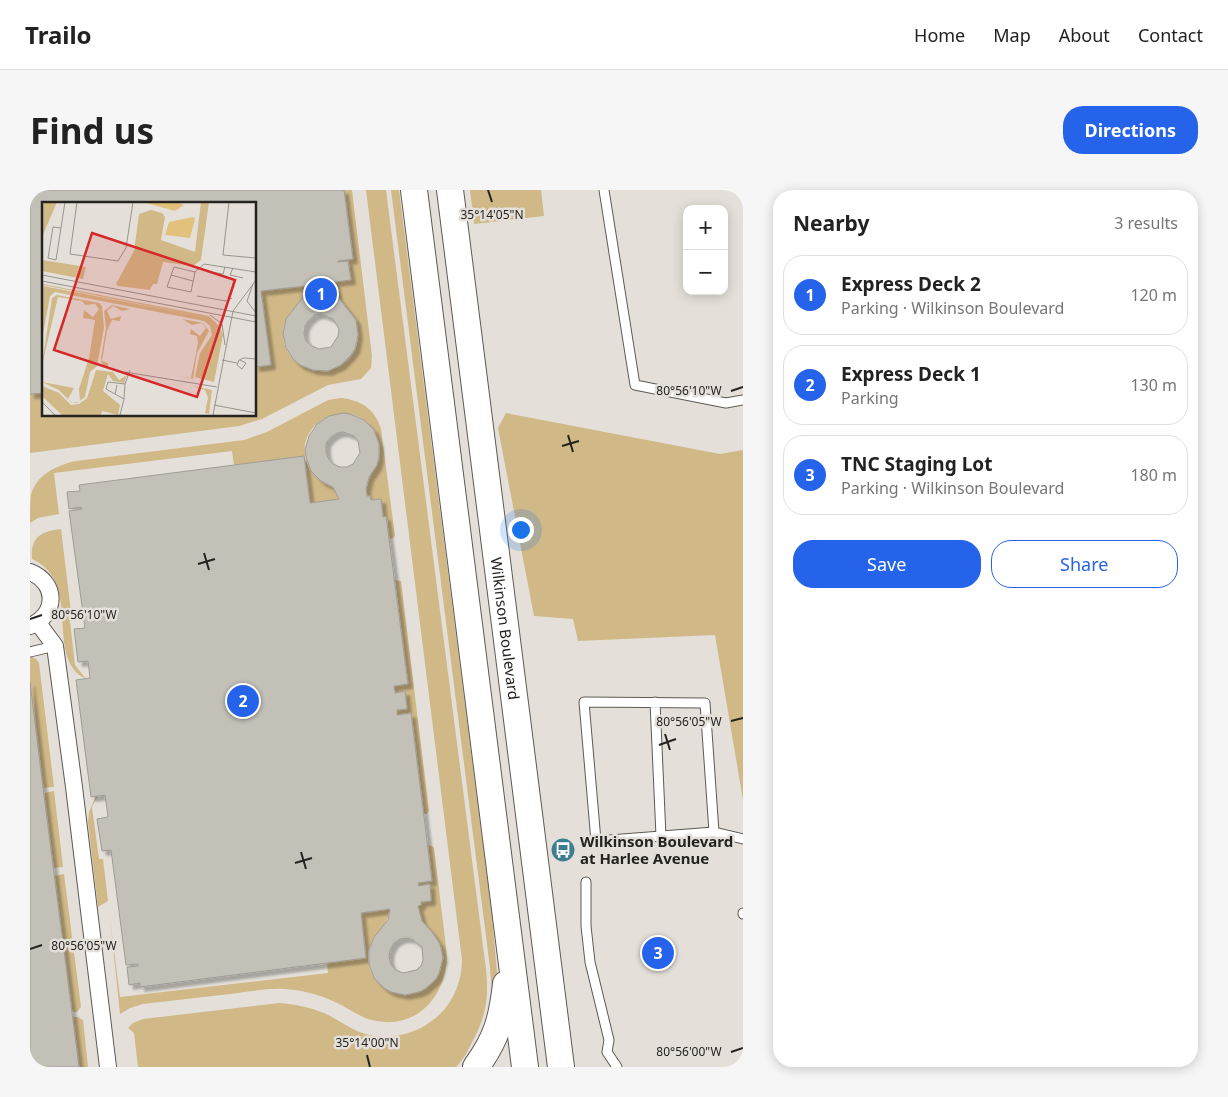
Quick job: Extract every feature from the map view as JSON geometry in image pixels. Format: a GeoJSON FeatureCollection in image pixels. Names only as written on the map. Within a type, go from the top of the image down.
{"type":"FeatureCollection","features":[{"type":"Feature","properties":{"kind":"main road"},"geometry":{"type":"LineString","coordinates":[[414,190],[525,1067]]}},
{"type":"Feature","properties":{"kind":"main road","name":"Wilkinson Boulevard"},"geometry":{"type":"LineString","coordinates":[[450,190],[561,1067]]}},
{"type":"Feature","properties":{"kind":"main road"},"geometry":{"type":"LineString","coordinates":[[451,484],[486,478]]}},
{"type":"Feature","properties":{"kind":"main road"},"geometry":{"type":"LineString","coordinates":[[476,1067],[488,1050],[497,1032],[504,1006],[509,938]]}},
{"type":"Feature","properties":{"kind":"street"},"geometry":{"type":"LineString","coordinates":[[30,572],[40,577],[50,591],[49,609],[45,617],[34,625],[55,646],[108,1067]]}},
{"type":"Feature","properties":{"kind":"lane"},"geometry":{"type":"LineString","coordinates":[[604,190],[635,386],[726,403],[743,400]]}},
{"type":"Feature","properties":{"kind":"lane"},"geometry":{"type":"LineString","coordinates":[[30,652],[55,646]]}},
{"type":"Feature","properties":{"kind":"lane"},"geometry":{"type":"LineString","coordinates":[[714,832],[704,703],[584,702],[596,841],[714,832],[743,839]]}},
{"type":"Feature","properties":{"kind":"lane"},"geometry":{"type":"LineString","coordinates":[[655,702],[661,836]]}},
{"type":"Feature","properties":{"kind":"lane"},"geometry":{"type":"LineString","coordinates":[[586,882],[586,926],[590,962],[609,1040],[607,1052],[617,1067]]}},
{"type":"Feature","properties":{"kind":"shaded area"},"geometry":{"type":"Polygon","coordinates":[[[344,190],[352,190],[372,356],[371,368],[361,379],[328,385],[262,419],[239,426],[30,453],[30,394],[42,393],[42,416],[256,416],[256,367],[271,365],[261,291],[305,286],[301,302],[288,316],[284,326],[283,333],[286,349],[294,360],[306,367],[319,370],[333,369],[345,363],[354,352],[358,329],[354,318],[338,297],[334,282],[351,280],[348,261],[338,261],[353,259],[344,190]]]}},
{"type":"Feature","properties":{"kind":"shaded area"},"geometry":{"type":"Polygon","coordinates":[[[366,190],[386,190],[486,969],[487,999],[483,1017],[468,1050],[456,1067],[138,1067],[134,1033],[128,1028],[133,1023],[143,1019],[279,1003],[302,1006],[318,1011],[368,1035],[401,1035],[421,1028],[439,1015],[453,997],[461,975],[462,960],[366,190]]]}},
{"type":"Feature","properties":{"kind":"shaded area"},"geometry":{"type":"Polygon","coordinates":[[[391,190],[399,190],[492,916],[498,984],[485,1027],[492,995],[490,968],[391,190]]]}},
{"type":"Feature","properties":{"kind":"shaded area"},"geometry":{"type":"Polygon","coordinates":[[[470,190],[541,190],[544,216],[474,224],[470,190]]]}},
{"type":"Feature","properties":{"kind":"shaded area"},"geometry":{"type":"Polygon","coordinates":[[[341,398],[361,403],[375,416],[381,429],[395,536],[393,538],[389,539],[387,517],[383,517],[370,496],[367,496],[369,481],[379,454],[377,438],[369,424],[357,416],[344,414],[330,416],[318,423],[309,434],[305,447],[307,463],[312,472],[318,479],[333,488],[339,499],[310,503],[304,456],[234,465],[232,451],[54,473],[59,514],[38,518],[30,523],[31,495],[37,482],[48,472],[62,465],[76,461],[244,440],[267,432],[328,400],[341,398]]]}},
{"type":"Feature","properties":{"kind":"shaded area"},"geometry":{"type":"Polygon","coordinates":[[[506,413],[720,454],[743,450],[743,800],[715,635],[578,641],[573,619],[534,616],[498,428],[506,413]]]}},
{"type":"Feature","properties":{"kind":"shaded area"},"geometry":{"type":"Polygon","coordinates":[[[61,529],[75,665],[86,679],[73,669],[67,655],[61,602],[56,584],[47,570],[32,559],[33,545],[39,536],[49,531],[61,529]]]}},
{"type":"Feature","properties":{"kind":"shaded area"},"geometry":{"type":"Polygon","coordinates":[[[395,580],[401,581],[429,811],[427,814],[423,814],[397,715],[397,710],[407,708],[405,691],[395,693],[394,686],[408,684],[395,580]]]}},
{"type":"Feature","properties":{"kind":"shaded area"},"geometry":{"type":"Polygon","coordinates":[[[30,656],[39,663],[54,787],[43,788],[30,682],[30,656]]]}},
{"type":"Feature","properties":{"kind":"shaded area"},"geometry":{"type":"Polygon","coordinates":[[[54,791],[63,867],[53,868],[44,793],[54,791]]]}},
{"type":"Feature","properties":{"kind":"shaded area"},"geometry":{"type":"Polygon","coordinates":[[[96,796],[98,796],[92,807],[99,859],[103,859],[108,901],[98,907],[88,822],[89,812],[96,796]]]}},
{"type":"Feature","properties":{"kind":"shaded area"},"geometry":{"type":"Polygon","coordinates":[[[427,845],[434,848],[447,955],[446,969],[436,995],[417,1014],[405,1020],[392,1022],[377,1021],[360,1016],[329,999],[297,990],[277,989],[143,1004],[130,1008],[120,1014],[110,918],[120,997],[328,973],[327,963],[366,958],[361,913],[390,909],[385,923],[370,948],[368,955],[369,964],[375,978],[384,988],[396,993],[410,994],[422,990],[433,983],[440,971],[442,956],[439,943],[422,921],[418,906],[421,905],[421,902],[431,901],[429,884],[419,886],[418,883],[427,845]]]}},
{"type":"Feature","properties":{"kind":"shaded area"},"geometry":{"type":"Polygon","coordinates":[[[64,874],[81,1007],[77,1012],[72,1012],[54,876],[64,874]]]}},
{"type":"Feature","properties":{"kind":"shaded area"},"geometry":{"type":"Polygon","coordinates":[[[72,1017],[78,1017],[83,1020],[88,1067],[79,1067],[72,1017]]]}},
{"type":"Feature","properties":{"kind":"building"},"geometry":{"type":"Polygon","coordinates":[[[30,190],[344,190],[353,259],[338,262],[348,261],[351,280],[334,282],[338,297],[356,320],[358,335],[355,349],[351,355],[341,365],[328,371],[313,370],[300,365],[286,348],[283,334],[286,319],[303,297],[305,286],[261,291],[271,365],[256,367],[256,202],[42,202],[42,393],[30,394],[30,190]],[[321,314],[315,315],[309,320],[305,326],[304,334],[306,341],[319,349],[331,347],[338,336],[339,329],[333,319],[321,314]]]}},
{"type":"Feature","properties":{"kind":"building"},"geometry":{"type":"Polygon","coordinates":[[[343,413],[364,420],[374,430],[379,444],[377,465],[369,477],[366,489],[367,496],[370,496],[371,500],[381,499],[383,517],[386,516],[408,684],[394,686],[395,693],[405,691],[407,709],[397,710],[397,715],[411,713],[432,881],[418,883],[419,886],[430,884],[431,901],[421,902],[421,905],[418,906],[422,921],[440,944],[443,958],[439,973],[436,979],[425,989],[405,995],[391,992],[374,978],[369,964],[369,950],[374,937],[388,920],[390,909],[361,913],[366,958],[140,987],[140,983],[129,985],[127,967],[138,966],[138,964],[126,965],[111,850],[102,851],[97,819],[108,817],[105,795],[91,797],[76,680],[90,678],[88,661],[78,662],[74,629],[85,628],[69,511],[82,509],[81,507],[69,509],[67,492],[80,491],[79,485],[304,456],[310,503],[339,499],[333,487],[321,481],[311,471],[305,450],[309,436],[317,424],[329,416],[343,413]],[[343,432],[331,437],[326,443],[326,451],[328,458],[333,464],[347,467],[353,464],[360,453],[358,441],[354,436],[343,432]],[[406,938],[394,943],[389,957],[391,965],[403,973],[416,970],[421,966],[423,960],[422,947],[412,939],[406,938]]]}},
{"type":"Feature","properties":{"kind":"building"},"geometry":{"type":"Polygon","coordinates":[[[30,682],[43,788],[79,1067],[30,1067],[30,682]]]}},
{"type":"Feature","properties":{"kind":"place","name":"Express Deck 2"},"geometry":{"type":"Point","coordinates":[321,294]}},
{"type":"Feature","properties":{"kind":"place","name":"Express Deck 1"},"geometry":{"type":"Point","coordinates":[243,701]}},
{"type":"Feature","properties":{"kind":"place","name":"Wilkinson Boulevard at Harlee Avenue"},"geometry":{"type":"Point","coordinates":[563,850]}},
{"type":"Feature","properties":{"kind":"place","name":"TNC Staging Lot"},"geometry":{"type":"Point","coordinates":[658,953]}}]}
